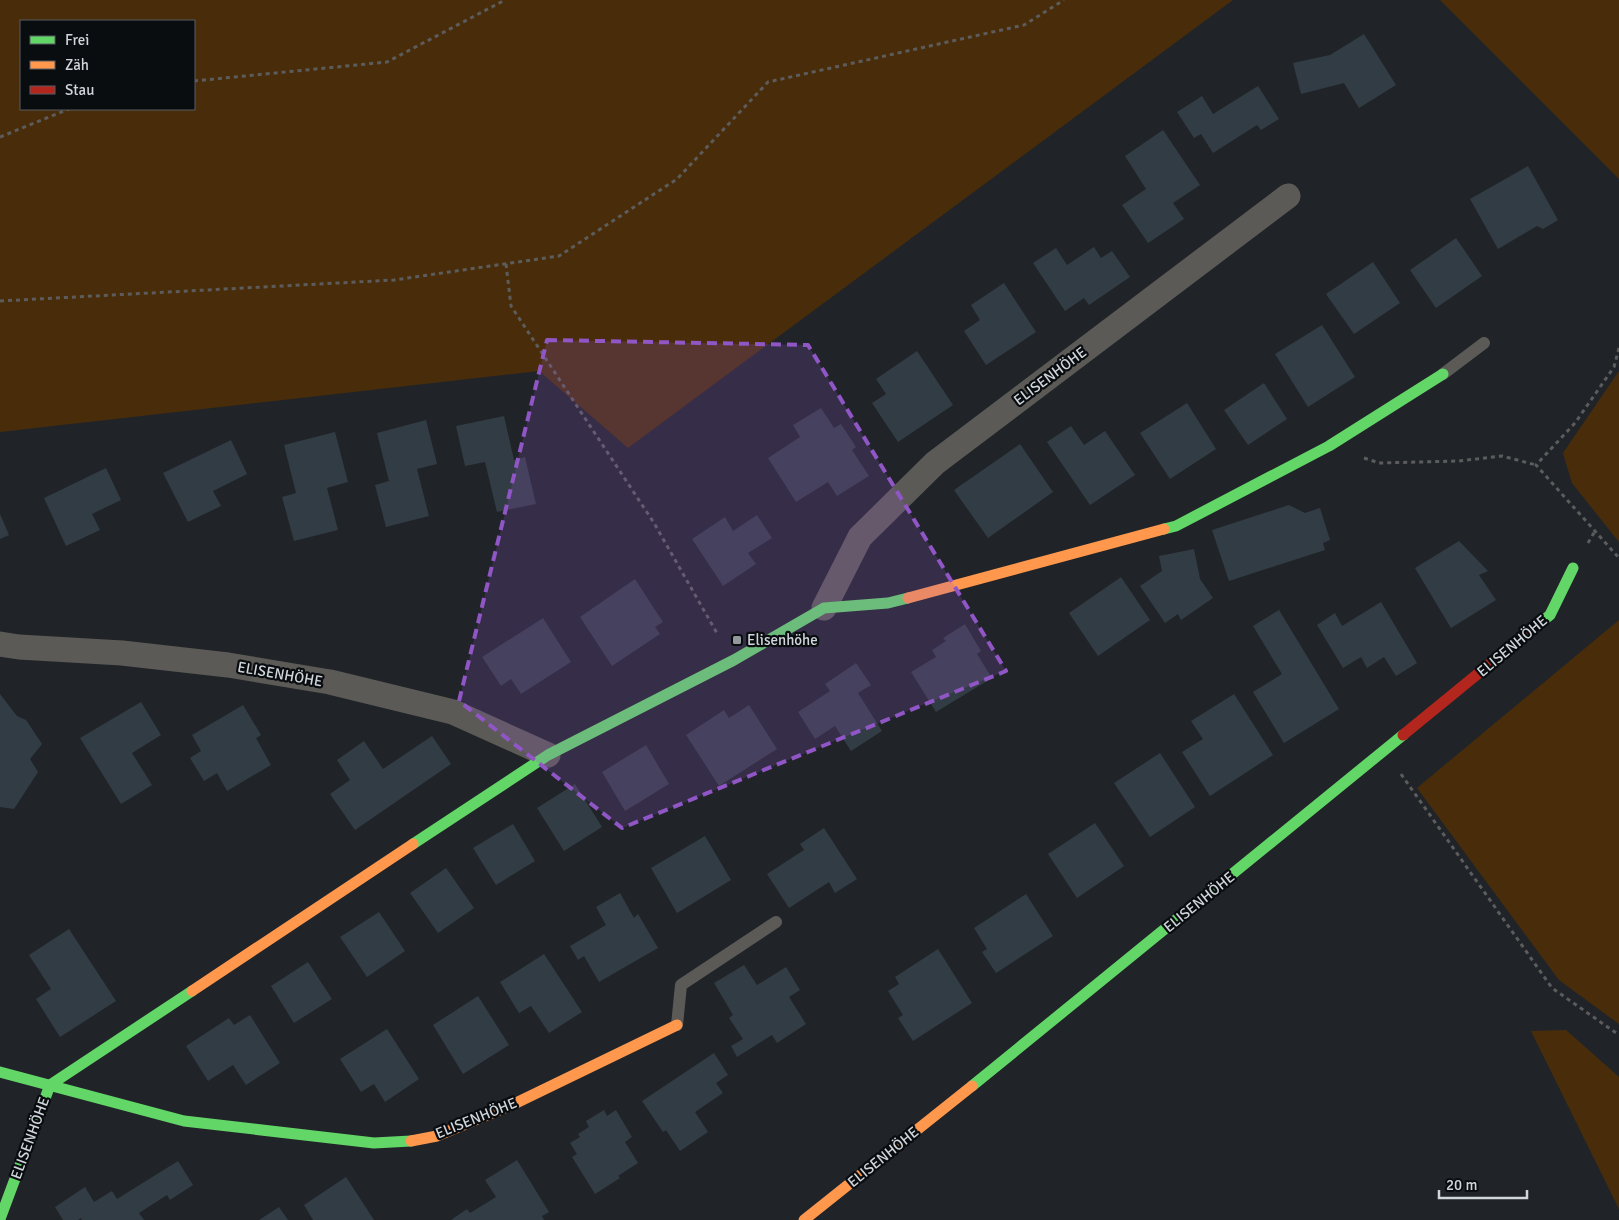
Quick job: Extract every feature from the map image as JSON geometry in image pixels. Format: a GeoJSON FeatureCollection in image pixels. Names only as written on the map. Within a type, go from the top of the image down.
{"type":"FeatureCollection","features":[{"type":"Feature","properties":{"kind":"street","name":"ELISENHÖHE"},"geometry":{"type":"LineString","coordinates":[[824,608],[860,537],[935,464],[1288,196]]}},
{"type":"Feature","properties":{"kind":"street","name":"ELISENHÖHE"},"geometry":{"type":"LineString","coordinates":[[0,1219],[50,1085],[548,755],[734,660],[824,608],[888,603],[1176,526],[1329,446],[1443,374]]}},
{"type":"Feature","properties":{"kind":"street","name":"ELISENHÖHE"},"geometry":{"type":"LineString","coordinates":[[804,1220],[1061,1014],[1550,615],[1573,568]]}},
{"type":"Feature","properties":{"kind":"street","name":"ELISENHÖHE"},"geometry":{"type":"LineString","coordinates":[[0,644],[18,647],[122,653],[218,664],[330,682],[452,712],[548,755]]}},
{"type":"Feature","properties":{"kind":"street","name":"ELISENHÖHE"},"geometry":{"type":"LineString","coordinates":[[0,1072],[184,1121],[374,1143],[408,1141],[437,1136],[516,1102],[677,1025]]}},
{"type":"Feature","properties":{"kind":"lane","name":"ELISENHÖHE"},"geometry":{"type":"LineString","coordinates":[[1443,374],[1484,342]]}},
{"type":"Feature","properties":{"kind":"lane","name":"ELISENHÖHE"},"geometry":{"type":"LineString","coordinates":[[677,1025],[681,985],[776,922]]}},
{"type":"Feature","properties":{"kind":"path"},"geometry":{"type":"LineString","coordinates":[[195,81],[387,62],[505,0]]}},
{"type":"Feature","properties":{"kind":"path"},"geometry":{"type":"LineString","coordinates":[[0,301],[394,280],[559,256],[677,179],[768,82],[1024,25],[1064,0]]}},
{"type":"Feature","properties":{"kind":"path"},"geometry":{"type":"LineString","coordinates":[[0,137],[66,110]]}},
{"type":"Feature","properties":{"kind":"path"},"geometry":{"type":"LineString","coordinates":[[506,264],[511,306],[654,523],[734,660]]}},
{"type":"Feature","properties":{"kind":"path"},"geometry":{"type":"LineString","coordinates":[[1536,466],[1574,423],[1614,367],[1619,348]]}},
{"type":"Feature","properties":{"kind":"path"},"geometry":{"type":"LineString","coordinates":[[1329,446],[1379,463],[1459,461],[1502,456],[1536,466],[1619,558]]}},
{"type":"Feature","properties":{"kind":"path"},"geometry":{"type":"LineString","coordinates":[[1385,750],[1552,988],[1619,1035]]}},
{"type":"Feature","properties":{"kind":"highlighted area"},"geometry":{"type":"Polygon","coordinates":[[[547,340],[808,345],[1006,671],[622,828],[459,701],[547,340]]]}},
{"type":"Feature","properties":{"kind":"shaded area"},"geometry":{"type":"Polygon","coordinates":[[[0,0],[1233,0],[628,448],[539,371],[0,432],[0,0]]]}},
{"type":"Feature","properties":{"kind":"shaded area"},"geometry":{"type":"Polygon","coordinates":[[[1440,0],[1619,0],[1619,179],[1440,0]]]}},
{"type":"Feature","properties":{"kind":"shaded area"},"geometry":{"type":"Polygon","coordinates":[[[1619,371],[1619,542],[1572,483],[1563,453],[1619,371]]]}},
{"type":"Feature","properties":{"kind":"shaded area"},"geometry":{"type":"Polygon","coordinates":[[[1619,620],[1619,1024],[1559,980],[1417,788],[1619,620]]]}},
{"type":"Feature","properties":{"kind":"shaded area"},"geometry":{"type":"Polygon","coordinates":[[[1566,1030],[1619,1077],[1619,1209],[1531,1031],[1566,1030]]]}},
{"type":"Feature","properties":{"kind":"building"},"geometry":{"type":"Polygon","coordinates":[[[1364,34],[1396,85],[1359,108],[1344,83],[1301,94],[1293,63],[1330,55],[1364,34]]]}},
{"type":"Feature","properties":{"kind":"building"},"geometry":{"type":"Polygon","coordinates":[[[1258,86],[1279,119],[1261,130],[1257,125],[1213,153],[1201,134],[1194,138],[1177,112],[1202,96],[1213,114],[1258,86]]]}},
{"type":"Feature","properties":{"kind":"building"},"geometry":{"type":"Polygon","coordinates":[[[1163,130],[1200,185],[1173,203],[1184,219],[1148,243],[1122,205],[1146,189],[1125,156],[1163,130]]]}},
{"type":"Feature","properties":{"kind":"building"},"geometry":{"type":"Polygon","coordinates":[[[1528,166],[1558,220],[1543,229],[1537,226],[1498,249],[1470,199],[1528,166]]]}},
{"type":"Feature","properties":{"kind":"building"},"geometry":{"type":"Polygon","coordinates":[[[1456,238],[1482,276],[1436,308],[1410,270],[1456,238]]]}},
{"type":"Feature","properties":{"kind":"building"},"geometry":{"type":"Polygon","coordinates":[[[1094,247],[1101,258],[1112,251],[1130,277],[1089,305],[1084,298],[1065,311],[1033,263],[1056,248],[1067,265],[1094,247]]]}},
{"type":"Feature","properties":{"kind":"building"},"geometry":{"type":"Polygon","coordinates":[[[1373,262],[1400,303],[1354,334],[1326,294],[1373,262]]]}},
{"type":"Feature","properties":{"kind":"building"},"geometry":{"type":"Polygon","coordinates":[[[1004,283],[1036,332],[986,365],[964,331],[980,320],[971,305],[1004,283]]]}},
{"type":"Feature","properties":{"kind":"building"},"geometry":{"type":"Polygon","coordinates":[[[1322,325],[1355,377],[1308,407],[1275,354],[1322,325]]]}},
{"type":"Feature","properties":{"kind":"building"},"geometry":{"type":"Polygon","coordinates":[[[917,351],[953,405],[898,442],[872,403],[886,394],[876,379],[917,351]]]}},
{"type":"Feature","properties":{"kind":"building"},"geometry":{"type":"Polygon","coordinates":[[[1264,383],[1287,419],[1248,445],[1224,410],[1264,383]]]}},
{"type":"Feature","properties":{"kind":"building"},"geometry":{"type":"Polygon","coordinates":[[[1187,403],[1216,449],[1170,479],[1140,433],[1187,403]]]}},
{"type":"Feature","properties":{"kind":"building"},"geometry":{"type":"Polygon","coordinates":[[[821,408],[834,428],[841,424],[856,447],[852,450],[869,476],[837,496],[828,482],[796,502],[768,458],[800,437],[793,425],[821,408]]]}},
{"type":"Feature","properties":{"kind":"building"},"geometry":{"type":"Polygon","coordinates":[[[504,416],[514,460],[525,457],[536,504],[497,512],[485,462],[465,466],[456,426],[504,416]]]}},
{"type":"Feature","properties":{"kind":"building"},"geometry":{"type":"Polygon","coordinates":[[[426,420],[437,464],[417,469],[429,516],[386,527],[375,485],[389,481],[377,433],[426,420]]]}},
{"type":"Feature","properties":{"kind":"building"},"geometry":{"type":"Polygon","coordinates":[[[1071,426],[1084,445],[1105,431],[1135,475],[1090,505],[1047,442],[1071,426]]]}},
{"type":"Feature","properties":{"kind":"building"},"geometry":{"type":"Polygon","coordinates":[[[335,432],[348,482],[327,488],[338,530],[294,541],[282,497],[296,493],[284,445],[335,432]]]}},
{"type":"Feature","properties":{"kind":"building"},"geometry":{"type":"Polygon","coordinates":[[[231,440],[247,474],[213,491],[221,506],[188,522],[163,473],[231,440]]]}},
{"type":"Feature","properties":{"kind":"building"},"geometry":{"type":"Polygon","coordinates":[[[1020,444],[1053,492],[988,538],[954,490],[1020,444]]]}},
{"type":"Feature","properties":{"kind":"building"},"geometry":{"type":"Polygon","coordinates":[[[106,468],[121,500],[92,514],[100,530],[66,546],[44,498],[106,468]]]}},
{"type":"Feature","properties":{"kind":"building"},"geometry":{"type":"Polygon","coordinates":[[[1289,505],[1305,513],[1320,508],[1330,540],[1323,543],[1325,550],[1229,581],[1212,530],[1289,505]]]}},
{"type":"Feature","properties":{"kind":"building"},"geometry":{"type":"Polygon","coordinates":[[[0,514],[9,535],[0,539],[0,514]]]}},
{"type":"Feature","properties":{"kind":"building"},"geometry":{"type":"Polygon","coordinates":[[[757,515],[772,538],[748,553],[756,564],[723,586],[692,539],[725,517],[733,531],[757,515]]]}},
{"type":"Feature","properties":{"kind":"building"},"geometry":{"type":"Polygon","coordinates":[[[1459,541],[1488,571],[1479,575],[1496,600],[1451,628],[1415,568],[1459,541]]]}},
{"type":"Feature","properties":{"kind":"building"},"geometry":{"type":"Polygon","coordinates":[[[1194,549],[1200,579],[1213,598],[1181,620],[1178,614],[1165,623],[1140,586],[1162,571],[1159,556],[1194,549]]]}},
{"type":"Feature","properties":{"kind":"building"},"geometry":{"type":"Polygon","coordinates":[[[1121,577],[1150,620],[1098,656],[1069,613],[1121,577]]]}},
{"type":"Feature","properties":{"kind":"building"},"geometry":{"type":"Polygon","coordinates":[[[635,579],[663,622],[655,627],[660,634],[612,666],[580,617],[635,579]]]}},
{"type":"Feature","properties":{"kind":"building"},"geometry":{"type":"Polygon","coordinates":[[[1381,602],[1417,663],[1396,676],[1384,657],[1367,668],[1361,657],[1343,668],[1317,625],[1335,613],[1342,626],[1381,602]]]}},
{"type":"Feature","properties":{"kind":"building"},"geometry":{"type":"Polygon","coordinates":[[[1279,610],[1339,709],[1284,743],[1253,692],[1282,674],[1253,626],[1279,610]]]}},
{"type":"Feature","properties":{"kind":"building"},"geometry":{"type":"Polygon","coordinates":[[[543,618],[571,662],[521,694],[511,679],[501,686],[482,657],[543,618]]]}},
{"type":"Feature","properties":{"kind":"building"},"geometry":{"type":"Polygon","coordinates":[[[965,624],[981,651],[977,654],[992,678],[936,712],[911,672],[936,657],[932,650],[946,641],[943,638],[965,624]]]}},
{"type":"Feature","properties":{"kind":"building"},"geometry":{"type":"Polygon","coordinates":[[[856,663],[871,685],[858,693],[882,731],[851,751],[835,726],[815,739],[798,712],[830,691],[825,684],[856,663]]]}},
{"type":"Feature","properties":{"kind":"building"},"geometry":{"type":"Polygon","coordinates":[[[0,694],[17,716],[26,720],[42,744],[30,759],[38,772],[14,809],[0,807],[0,694]]]}},
{"type":"Feature","properties":{"kind":"building"},"geometry":{"type":"Polygon","coordinates":[[[1234,694],[1273,755],[1210,796],[1182,752],[1203,739],[1191,721],[1234,694]]]}},
{"type":"Feature","properties":{"kind":"building"},"geometry":{"type":"Polygon","coordinates":[[[141,702],[161,735],[132,753],[152,785],[121,804],[80,738],[141,702]]]}},
{"type":"Feature","properties":{"kind":"building"},"geometry":{"type":"Polygon","coordinates":[[[243,705],[261,735],[256,738],[271,765],[227,791],[217,773],[204,781],[190,758],[201,751],[192,735],[243,705]]]}},
{"type":"Feature","properties":{"kind":"building"},"geometry":{"type":"Polygon","coordinates":[[[749,705],[777,749],[719,786],[686,735],[724,710],[729,718],[749,705]]]}},
{"type":"Feature","properties":{"kind":"building"},"geometry":{"type":"Polygon","coordinates":[[[432,736],[451,764],[355,830],[330,794],[350,780],[337,760],[364,741],[383,769],[432,736]]]}},
{"type":"Feature","properties":{"kind":"building"},"geometry":{"type":"Polygon","coordinates":[[[646,745],[669,784],[625,811],[602,772],[646,745]]]}},
{"type":"Feature","properties":{"kind":"building"},"geometry":{"type":"Polygon","coordinates":[[[1160,753],[1195,807],[1150,837],[1114,783],[1160,753]]]}},
{"type":"Feature","properties":{"kind":"building"},"geometry":{"type":"Polygon","coordinates":[[[575,784],[602,827],[564,851],[537,808],[575,784]]]}},
{"type":"Feature","properties":{"kind":"building"},"geometry":{"type":"Polygon","coordinates":[[[1095,823],[1124,866],[1077,898],[1048,854],[1095,823]]]}},
{"type":"Feature","properties":{"kind":"building"},"geometry":{"type":"Polygon","coordinates":[[[513,824],[535,861],[496,885],[473,848],[513,824]]]}},
{"type":"Feature","properties":{"kind":"building"},"geometry":{"type":"Polygon","coordinates":[[[824,828],[857,879],[835,893],[829,882],[789,908],[767,874],[804,850],[800,844],[824,828]]]}},
{"type":"Feature","properties":{"kind":"building"},"geometry":{"type":"Polygon","coordinates":[[[705,836],[731,880],[677,913],[651,868],[705,836]]]}},
{"type":"Feature","properties":{"kind":"building"},"geometry":{"type":"Polygon","coordinates":[[[446,868],[474,908],[438,933],[410,893],[446,868]]]}},
{"type":"Feature","properties":{"kind":"building"},"geometry":{"type":"Polygon","coordinates":[[[620,893],[634,918],[638,914],[658,948],[599,982],[584,956],[578,960],[570,946],[606,925],[596,907],[620,893]]]}},
{"type":"Feature","properties":{"kind":"building"},"geometry":{"type":"Polygon","coordinates":[[[1026,894],[1053,936],[996,973],[982,952],[987,949],[974,928],[1026,894]]]}},
{"type":"Feature","properties":{"kind":"building"},"geometry":{"type":"Polygon","coordinates":[[[379,912],[405,951],[367,977],[340,937],[379,912]]]}},
{"type":"Feature","properties":{"kind":"building"},"geometry":{"type":"Polygon","coordinates":[[[69,929],[116,1001],[60,1037],[36,999],[51,989],[29,955],[69,929]]]}},
{"type":"Feature","properties":{"kind":"building"},"geometry":{"type":"Polygon","coordinates":[[[938,949],[972,1003],[913,1041],[898,1018],[903,1015],[888,991],[899,984],[895,977],[938,949]]]}},
{"type":"Feature","properties":{"kind":"building"},"geometry":{"type":"Polygon","coordinates":[[[544,954],[582,1012],[549,1033],[531,1006],[519,1013],[500,982],[544,954]]]}},
{"type":"Feature","properties":{"kind":"building"},"geometry":{"type":"Polygon","coordinates":[[[308,962],[332,999],[294,1023],[271,986],[308,962]]]}},
{"type":"Feature","properties":{"kind":"building"},"geometry":{"type":"Polygon","coordinates":[[[744,965],[757,985],[786,967],[800,990],[789,997],[806,1024],[777,1043],[772,1035],[737,1057],[731,1046],[743,1039],[729,1018],[733,1015],[714,983],[744,965]]]}},
{"type":"Feature","properties":{"kind":"building"},"geometry":{"type":"Polygon","coordinates":[[[478,996],[509,1045],[463,1074],[433,1025],[478,996]]]}},
{"type":"Feature","properties":{"kind":"building"},"geometry":{"type":"Polygon","coordinates":[[[250,1015],[280,1063],[246,1085],[233,1065],[208,1081],[186,1046],[229,1018],[234,1025],[250,1015]]]}},
{"type":"Feature","properties":{"kind":"building"},"geometry":{"type":"Polygon","coordinates":[[[387,1029],[419,1079],[385,1102],[374,1084],[361,1092],[340,1059],[387,1029]]]}},
{"type":"Feature","properties":{"kind":"building"},"geometry":{"type":"Polygon","coordinates":[[[714,1053],[728,1075],[716,1083],[723,1093],[695,1112],[708,1132],[680,1151],[666,1130],[663,1132],[642,1101],[714,1053]]]}},
{"type":"Feature","properties":{"kind":"building"},"geometry":{"type":"Polygon","coordinates":[[[604,1110],[607,1116],[616,1110],[632,1137],[625,1142],[638,1163],[618,1176],[620,1178],[595,1194],[572,1157],[577,1154],[570,1143],[580,1137],[578,1134],[589,1127],[586,1121],[604,1110]]]}},
{"type":"Feature","properties":{"kind":"building"},"geometry":{"type":"Polygon","coordinates":[[[517,1160],[549,1212],[542,1216],[544,1220],[451,1220],[467,1209],[470,1213],[496,1197],[485,1180],[517,1160]]]}},
{"type":"Feature","properties":{"kind":"building"},"geometry":{"type":"Polygon","coordinates":[[[178,1161],[193,1185],[170,1200],[167,1195],[139,1213],[144,1220],[82,1220],[81,1218],[78,1220],[63,1220],[55,1207],[85,1187],[94,1202],[112,1191],[117,1199],[178,1161]]]}},
{"type":"Feature","properties":{"kind":"building"},"geometry":{"type":"Polygon","coordinates":[[[346,1177],[374,1220],[313,1220],[304,1205],[346,1177]]]}},
{"type":"Feature","properties":{"kind":"building"},"geometry":{"type":"Polygon","coordinates":[[[279,1207],[288,1220],[259,1220],[279,1207]]]}},
{"type":"Feature","properties":{"kind":"traffic: fast"},"geometry":{"type":"LineString","coordinates":[[1164,529],[1176,526],[1329,446],[1443,374]]}},
{"type":"Feature","properties":{"kind":"traffic: fast"},"geometry":{"type":"LineString","coordinates":[[1529,632],[1550,615],[1573,568]]}},
{"type":"Feature","properties":{"kind":"traffic: fast"},"geometry":{"type":"LineString","coordinates":[[413,844],[548,755],[734,660],[824,608],[888,603],[908,598]]}},
{"type":"Feature","properties":{"kind":"traffic: fast"},"geometry":{"type":"LineString","coordinates":[[972,1086],[1403,735]]}},
{"type":"Feature","properties":{"kind":"traffic: fast"},"geometry":{"type":"LineString","coordinates":[[0,1219],[50,1085],[192,991]]}},
{"type":"Feature","properties":{"kind":"traffic: fast"},"geometry":{"type":"LineString","coordinates":[[0,1072],[184,1121],[374,1143],[411,1141]]}},
{"type":"Feature","properties":{"kind":"traffic: slow"},"geometry":{"type":"LineString","coordinates":[[908,598],[1164,529]]}},
{"type":"Feature","properties":{"kind":"traffic: slow"},"geometry":{"type":"LineString","coordinates":[[192,991],[413,844]]}},
{"type":"Feature","properties":{"kind":"traffic: slow"},"geometry":{"type":"LineString","coordinates":[[411,1141],[437,1136],[516,1103],[677,1025]]}},
{"type":"Feature","properties":{"kind":"traffic: slow"},"geometry":{"type":"LineString","coordinates":[[804,1220],[972,1086]]}},
{"type":"Feature","properties":{"kind":"traffic: jam"},"geometry":{"type":"LineString","coordinates":[[1403,735],[1529,632]]}},
{"type":"Feature","properties":{"kind":"place","name":"Elisenhöhe"},"geometry":{"type":"Point","coordinates":[737,640]}}]}
